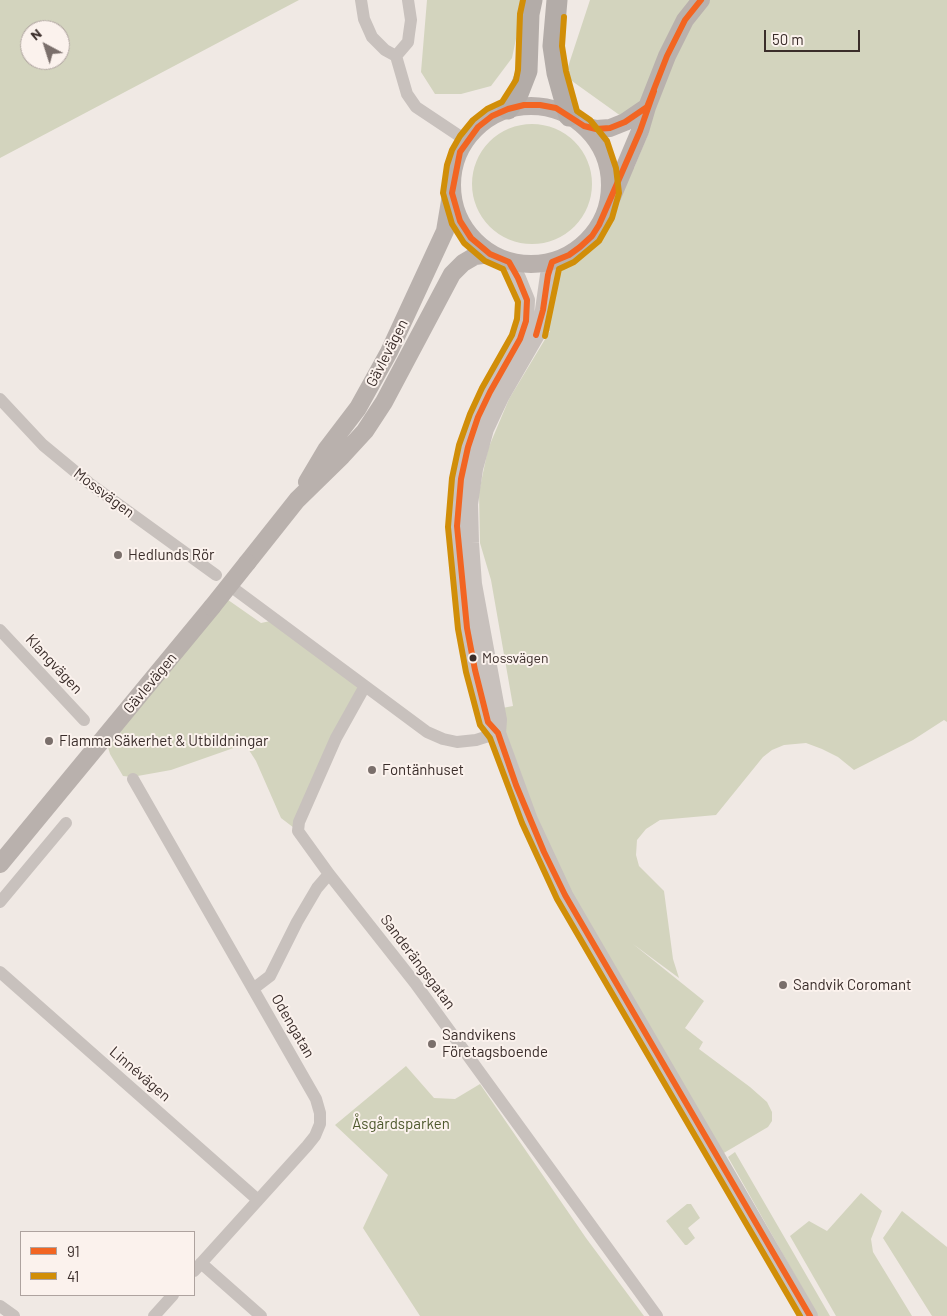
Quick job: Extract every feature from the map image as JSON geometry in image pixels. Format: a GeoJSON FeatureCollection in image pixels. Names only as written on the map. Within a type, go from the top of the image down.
{"type":"FeatureCollection","features":[{"type":"Feature","properties":{"kind":"highway"},"geometry":{"type":"LineString","coordinates":[[508,109],[518,94],[528,71],[529,14],[532,0]]}},
{"type":"Feature","properties":{"kind":"highway"},"geometry":{"type":"LineString","coordinates":[[557,0],[553,46],[557,73],[576,121]]}},
{"type":"Feature","properties":{"kind":"main road"},"geometry":{"type":"LineString","coordinates":[[604,215],[610,192],[608,170],[599,145],[576,121],[556,108],[524,105],[492,116],[478,126],[460,152],[452,193],[460,221],[471,238],[490,254],[509,262],[538,264],[552,262],[569,255],[592,236],[604,215],[640,132],[647,107],[667,56],[685,20],[701,0]]}},
{"type":"Feature","properties":{"kind":"main road"},"geometry":{"type":"LineString","coordinates":[[576,121],[596,128],[610,128],[625,122],[647,107]]}},
{"type":"Feature","properties":{"kind":"main road","name":"Gävlevägen"},"geometry":{"type":"LineString","coordinates":[[297,500],[326,450],[358,408],[389,352],[445,230],[452,193]]}},
{"type":"Feature","properties":{"kind":"main road","name":"Gävlevägen"},"geometry":{"type":"LineString","coordinates":[[0,864],[212,607],[297,500],[365,431],[384,402],[452,274],[463,263],[475,256],[490,254]]}},
{"type":"Feature","properties":{"kind":"street"},"geometry":{"type":"LineString","coordinates":[[361,0],[364,20],[372,37],[384,50],[396,56],[406,94],[416,107],[467,141]]}},
{"type":"Feature","properties":{"kind":"street"},"geometry":{"type":"LineString","coordinates":[[396,56],[408,42],[410,34],[411,20],[408,0]]}},
{"type":"Feature","properties":{"kind":"street"},"geometry":{"type":"LineString","coordinates":[[504,380],[526,321],[527,300],[509,262]]}},
{"type":"Feature","properties":{"kind":"street"},"geometry":{"type":"LineString","coordinates":[[552,262],[538,333],[478,417],[468,447],[461,479],[457,526],[467,628],[475,670],[488,722],[498,733],[530,820],[565,895],[810,1316]]}},
{"type":"Feature","properties":{"kind":"street","name":"Mossvägen"},"geometry":{"type":"LineString","coordinates":[[0,399],[43,445],[89,483],[216,575]]}},
{"type":"Feature","properties":{"kind":"street"},"geometry":{"type":"LineString","coordinates":[[237,592],[427,732],[443,739],[457,742],[476,740],[498,733]]}},
{"type":"Feature","properties":{"kind":"street","name":"Klangvägen"},"geometry":{"type":"LineString","coordinates":[[2,636],[84,720]]}},
{"type":"Feature","properties":{"kind":"street","name":"Sanderängsgatan"},"geometry":{"type":"LineString","coordinates":[[366,686],[336,738],[298,831],[329,874],[415,983],[657,1316]]}},
{"type":"Feature","properties":{"kind":"street","name":"Odengatan"},"geometry":{"type":"LineString","coordinates":[[133,779],[316,1099],[320,1113],[320,1124],[315,1136],[198,1267]]}},
{"type":"Feature","properties":{"kind":"street"},"geometry":{"type":"LineString","coordinates":[[0,902],[66,823]]}},
{"type":"Feature","properties":{"kind":"street"},"geometry":{"type":"LineString","coordinates":[[253,989],[270,976],[297,922],[317,888],[329,874]]}},
{"type":"Feature","properties":{"kind":"street","name":"Linnévägen"},"geometry":{"type":"LineString","coordinates":[[0,972],[258,1200]]}},
{"type":"Feature","properties":{"kind":"street"},"geometry":{"type":"LineString","coordinates":[[198,1267],[261,1316]]}},
{"type":"Feature","properties":{"kind":"street"},"geometry":{"type":"LineString","coordinates":[[154,1316],[172,1296]]}},
{"type":"Feature","properties":{"kind":"street"},"geometry":{"type":"LineString","coordinates":[[0,1306],[14,1316]]}},
{"type":"Feature","properties":{"kind":"green space"},"geometry":{"type":"Polygon","coordinates":[[[0,0],[299,0],[0,158],[0,0]]]}},
{"type":"Feature","properties":{"kind":"green space"},"geometry":{"type":"Polygon","coordinates":[[[427,0],[524,0],[512,58],[491,86],[461,94],[435,94],[421,72],[427,0]]]}},
{"type":"Feature","properties":{"kind":"green space"},"geometry":{"type":"Polygon","coordinates":[[[590,0],[947,0],[947,722],[944,720],[913,740],[854,770],[838,757],[806,743],[784,745],[772,750],[763,757],[716,815],[660,820],[646,829],[637,840],[636,855],[639,866],[664,891],[673,959],[679,978],[633,944],[704,1001],[685,1028],[703,1042],[699,1049],[750,1087],[767,1102],[772,1112],[772,1121],[768,1127],[717,1157],[565,895],[497,709],[513,706],[491,580],[480,543],[479,492],[488,449],[509,399],[550,331],[538,333],[552,262],[569,255],[592,236],[604,215],[624,168],[634,168],[649,132],[639,129],[565,76],[590,0]]]}},
{"type":"Feature","properties":{"kind":"green space"},"geometry":{"type":"Polygon","coordinates":[[[532,124],[544,125],[555,129],[565,134],[574,142],[582,151],[587,161],[591,172],[591,196],[587,207],[582,217],[574,226],[565,234],[555,239],[544,243],[532,244],[520,243],[509,239],[499,234],[490,226],[482,217],[477,207],[473,196],[472,184],[473,172],[477,161],[482,151],[490,142],[499,134],[509,129],[520,125],[532,124]]]}},
{"type":"Feature","properties":{"kind":"green space"},"geometry":{"type":"Polygon","coordinates":[[[221,595],[261,623],[275,620],[365,686],[298,831],[281,818],[256,761],[245,744],[171,770],[132,777],[123,776],[110,754],[105,737],[221,595]]]}},
{"type":"Feature","properties":{"kind":"green space","name":"Åsgårdsparken"},"geometry":{"type":"Polygon","coordinates":[[[406,1066],[434,1098],[455,1099],[480,1084],[586,1238],[644,1316],[420,1316],[363,1228],[388,1175],[335,1125],[406,1066]]]}},
{"type":"Feature","properties":{"kind":"green space"},"geometry":{"type":"Polygon","coordinates":[[[735,1152],[830,1316],[818,1316],[728,1157],[735,1152]]]}},
{"type":"Feature","properties":{"kind":"green space"},"geometry":{"type":"Polygon","coordinates":[[[861,1193],[882,1211],[871,1239],[873,1252],[912,1316],[836,1316],[790,1236],[809,1221],[827,1231],[861,1193]]]}},
{"type":"Feature","properties":{"kind":"green space"},"geometry":{"type":"Polygon","coordinates":[[[687,1204],[691,1204],[700,1218],[688,1228],[695,1238],[685,1245],[666,1221],[687,1204]]]}},
{"type":"Feature","properties":{"kind":"green space"},"geometry":{"type":"Polygon","coordinates":[[[902,1211],[947,1247],[947,1316],[932,1316],[883,1238],[902,1211]]]}},
{"type":"Feature","properties":{"kind":"transit line","name":"41"},"geometry":{"type":"LineString","coordinates":[[523,0],[520,14],[516,80],[502,102],[487,109],[473,120],[460,136],[452,150],[447,165],[443,193],[452,224],[464,243],[485,261],[503,269],[518,302],[517,319],[512,335],[482,388],[470,414],[459,445],[452,478],[448,527],[458,629],[466,672],[480,725],[490,738],[522,823],[557,899],[800,1316]]}},
{"type":"Feature","properties":{"kind":"transit line","name":"91"},"geometry":{"type":"LineString","coordinates":[[701,0],[685,20],[667,56],[647,107],[625,122],[610,128],[596,129],[584,126],[556,108],[524,105],[492,116],[478,127],[460,152],[452,193],[460,221],[471,238],[490,254],[509,262],[527,300],[526,321],[520,339],[490,392],[478,417],[468,447],[461,479],[457,526],[467,628],[488,722],[498,733],[516,785],[544,852],[565,895],[810,1316]]}},
{"type":"Feature","properties":{"kind":"transit line","name":"41"},"geometry":{"type":"LineString","coordinates":[[545,336],[559,269],[574,262],[599,241],[612,218],[619,193],[616,168],[607,141],[590,120],[577,111],[566,71],[562,46],[564,17]]}},
{"type":"Feature","properties":{"kind":"transit line","name":"91"},"geometry":{"type":"LineString","coordinates":[[536,335],[552,262],[569,255],[580,247],[592,236],[599,225],[640,131],[654,91]]}},
{"type":"Feature","properties":{"kind":"place","name":"Hedlunds Rör"},"geometry":{"type":"Point","coordinates":[118,555]}},
{"type":"Feature","properties":{"kind":"place","name":"Mossvägen"},"geometry":{"type":"Point","coordinates":[473,658]}},
{"type":"Feature","properties":{"kind":"place","name":"Flamma Säkerhet & Utbildningar"},"geometry":{"type":"Point","coordinates":[49,741]}},
{"type":"Feature","properties":{"kind":"place","name":"Fontänhuset"},"geometry":{"type":"Point","coordinates":[372,770]}},
{"type":"Feature","properties":{"kind":"place","name":"Sandvik Coromant"},"geometry":{"type":"Point","coordinates":[783,985]}},
{"type":"Feature","properties":{"kind":"place","name":"Sandvikens Företagsboende"},"geometry":{"type":"Point","coordinates":[432,1044]}}]}
